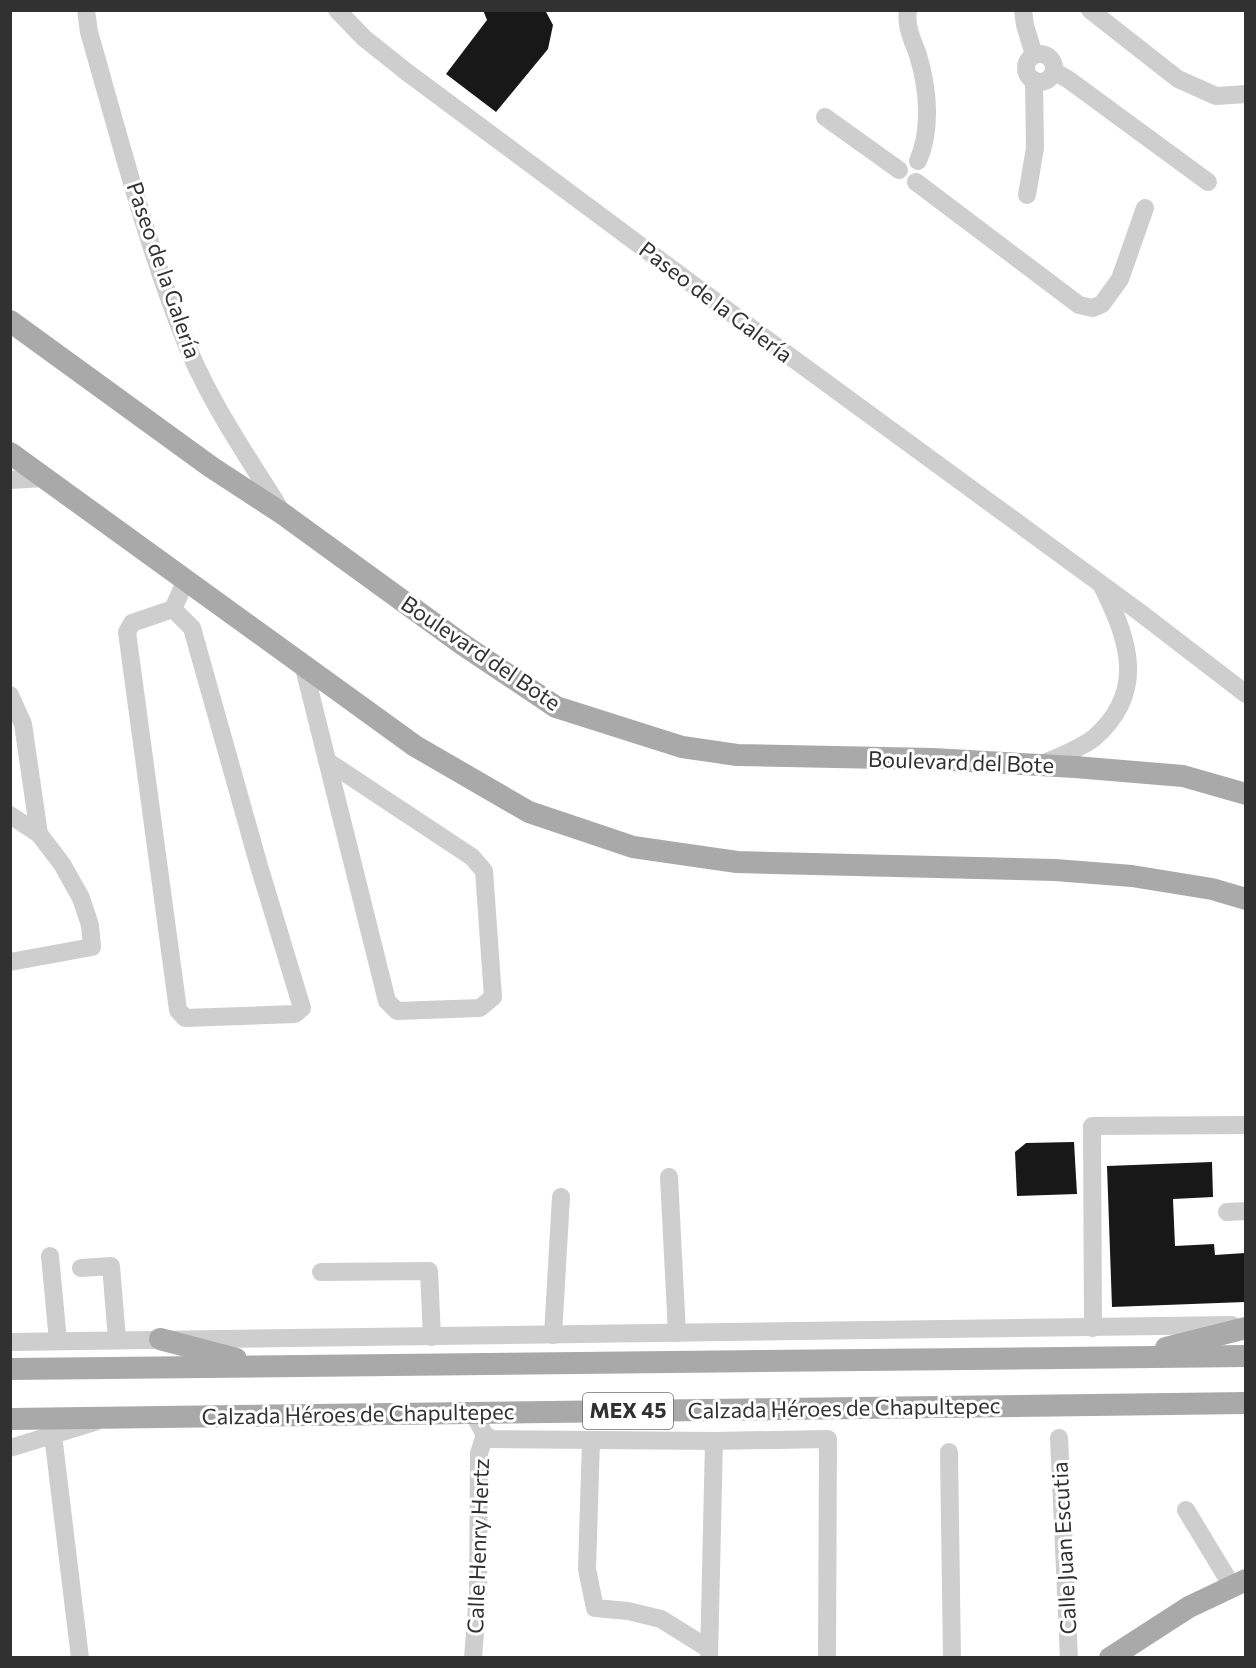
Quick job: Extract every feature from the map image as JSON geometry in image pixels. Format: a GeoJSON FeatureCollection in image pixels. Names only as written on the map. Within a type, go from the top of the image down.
{"type":"FeatureCollection","features":[{"type":"Feature","properties":{"kind":"main road","name":"Boulevard del Bote"},"geometry":{"type":"LineString","coordinates":[[10,321],[211,467],[283,514],[462,644],[556,707],[682,747],[736,755],[933,759],[1040,765],[1183,776],[1245,794]]}},
{"type":"Feature","properties":{"kind":"main road"},"geometry":{"type":"LineString","coordinates":[[10,453],[415,746],[529,812],[633,847],[737,862],[1054,870],[1132,876],[1212,889],[1245,898]]}},
{"type":"Feature","properties":{"kind":"main road"},"geometry":{"type":"LineString","coordinates":[[1212,889],[1245,884]]}},
{"type":"Feature","properties":{"kind":"main road"},"geometry":{"type":"LineString","coordinates":[[1128,1358],[1245,1327]]}},
{"type":"Feature","properties":{"kind":"main road"},"geometry":{"type":"LineString","coordinates":[[160,1339],[264,1366]]}},
{"type":"Feature","properties":{"kind":"main road","name":"Calzada Héroes de Chapultepec"},"geometry":{"type":"LineString","coordinates":[[10,1369],[1245,1356]]}},
{"type":"Feature","properties":{"kind":"main road","name":"Calzada Héroes de Chapultepec"},"geometry":{"type":"LineString","coordinates":[[10,1419],[1245,1403]]}},
{"type":"Feature","properties":{"kind":"main road"},"geometry":{"type":"LineString","coordinates":[[1110,1658],[1181,1612],[1239,1583]]}},
{"type":"Feature","properties":{"kind":"street","name":"Paseo de la Galería"},"geometry":{"type":"LineString","coordinates":[[86,10],[89,32],[151,245],[182,334],[213,400],[283,514]]}},
{"type":"Feature","properties":{"kind":"street","name":"Paseo de la Galería"},"geometry":{"type":"LineString","coordinates":[[337,10],[364,38],[408,73],[1245,694]]}},
{"type":"Feature","properties":{"kind":"street"},"geometry":{"type":"LineString","coordinates":[[908,10],[906,18],[919,58],[927,117],[926,137],[918,161]]}},
{"type":"Feature","properties":{"kind":"street"},"geometry":{"type":"LineString","coordinates":[[1023,10],[1025,26],[1034,55]]}},
{"type":"Feature","properties":{"kind":"street"},"geometry":{"type":"LineString","coordinates":[[1090,10],[1178,79],[1215,96],[1245,94]]}},
{"type":"Feature","properties":{"kind":"street"},"geometry":{"type":"LineString","coordinates":[[1027,195],[1035,148],[1034,81],[1026,71],[1029,59],[1034,55],[1042,54],[1049,57],[1054,71],[1046,81],[1034,81]]}},
{"type":"Feature","properties":{"kind":"street"},"geometry":{"type":"LineString","coordinates":[[1054,71],[1208,182]]}},
{"type":"Feature","properties":{"kind":"street"},"geometry":{"type":"LineString","coordinates":[[825,117],[899,170],[904,181],[916,182],[921,178],[923,172],[918,161],[912,159],[906,160],[899,170]]}},
{"type":"Feature","properties":{"kind":"street"},"geometry":{"type":"LineString","coordinates":[[916,182],[1078,305],[1086,308],[1102,304],[1120,279],[1145,208]]}},
{"type":"Feature","properties":{"kind":"street"},"geometry":{"type":"LineString","coordinates":[[10,480],[45,478]]}},
{"type":"Feature","properties":{"kind":"street"},"geometry":{"type":"LineString","coordinates":[[173,609],[192,628],[259,866],[302,1008],[295,1014],[184,1018],[178,1010],[127,632],[132,624],[173,609],[186,579]]}},
{"type":"Feature","properties":{"kind":"street"},"geometry":{"type":"LineString","coordinates":[[1040,765],[1076,749],[1094,737],[1115,713],[1126,693],[1128,663],[1125,642],[1119,620],[1101,585]]}},
{"type":"Feature","properties":{"kind":"street"},"geometry":{"type":"LineString","coordinates":[[303,664],[327,761],[387,1001],[397,1011],[480,1008],[494,997],[484,871],[472,857],[327,761]]}},
{"type":"Feature","properties":{"kind":"street"},"geometry":{"type":"LineString","coordinates":[[10,695],[23,724],[39,834]]}},
{"type":"Feature","properties":{"kind":"street"},"geometry":{"type":"LineString","coordinates":[[10,815],[39,834],[62,864],[81,898],[90,925],[92,947],[10,962]]}},
{"type":"Feature","properties":{"kind":"street"},"geometry":{"type":"LineString","coordinates":[[1094,1328],[1092,1126],[1245,1125]]}},
{"type":"Feature","properties":{"kind":"street"},"geometry":{"type":"LineString","coordinates":[[669,1177],[677,1334]]}},
{"type":"Feature","properties":{"kind":"street"},"geometry":{"type":"LineString","coordinates":[[552,1335],[561,1197]]}},
{"type":"Feature","properties":{"kind":"street"},"geometry":{"type":"LineString","coordinates":[[1227,1212],[1245,1212]]}},
{"type":"Feature","properties":{"kind":"street"},"geometry":{"type":"LineString","coordinates":[[50,1256],[58,1341]]}},
{"type":"Feature","properties":{"kind":"street"},"geometry":{"type":"LineString","coordinates":[[81,1268],[111,1266],[117,1339]]}},
{"type":"Feature","properties":{"kind":"street"},"geometry":{"type":"LineString","coordinates":[[321,1272],[429,1271],[432,1337]]}},
{"type":"Feature","properties":{"kind":"street"},"geometry":{"type":"LineString","coordinates":[[10,1342],[1245,1327]]}},
{"type":"Feature","properties":{"kind":"street"},"geometry":{"type":"LineString","coordinates":[[473,1413],[485,1435],[492,1439],[714,1441],[828,1439],[827,1658]]}},
{"type":"Feature","properties":{"kind":"street"},"geometry":{"type":"LineString","coordinates":[[10,1448],[111,1418]]}},
{"type":"Feature","properties":{"kind":"street"},"geometry":{"type":"LineString","coordinates":[[53,1435],[80,1658]]}},
{"type":"Feature","properties":{"kind":"street","name":"Calle Henry Hertz"},"geometry":{"type":"LineString","coordinates":[[474,1658],[478,1594],[479,1453],[485,1435]]}},
{"type":"Feature","properties":{"kind":"street","name":"Calle Juan Escutia"},"geometry":{"type":"LineString","coordinates":[[1059,1438],[1069,1658]]}},
{"type":"Feature","properties":{"kind":"street"},"geometry":{"type":"LineString","coordinates":[[591,1440],[587,1569],[595,1608],[628,1611],[661,1619],[709,1653]]}},
{"type":"Feature","properties":{"kind":"street"},"geometry":{"type":"LineString","coordinates":[[709,1653],[714,1441]]}},
{"type":"Feature","properties":{"kind":"street"},"geometry":{"type":"LineString","coordinates":[[949,1452],[952,1658]]}},
{"type":"Feature","properties":{"kind":"street"},"geometry":{"type":"LineString","coordinates":[[1186,1510],[1239,1583]]}},
{"type":"Feature","properties":{"kind":"building"},"geometry":{"type":"Polygon","coordinates":[[[483,10],[545,10],[553,25],[548,49],[496,112],[446,74],[487,20],[483,10]]]}},
{"type":"Feature","properties":{"kind":"building"},"geometry":{"type":"Polygon","coordinates":[[[1074,1142],[1077,1194],[1017,1196],[1015,1152],[1026,1143],[1074,1142]]]}},
{"type":"Feature","properties":{"kind":"building"},"geometry":{"type":"Polygon","coordinates":[[[1212,1162],[1213,1197],[1173,1199],[1175,1246],[1214,1244],[1215,1255],[1245,1253],[1245,1302],[1112,1307],[1107,1166],[1212,1162]]]}}]}
